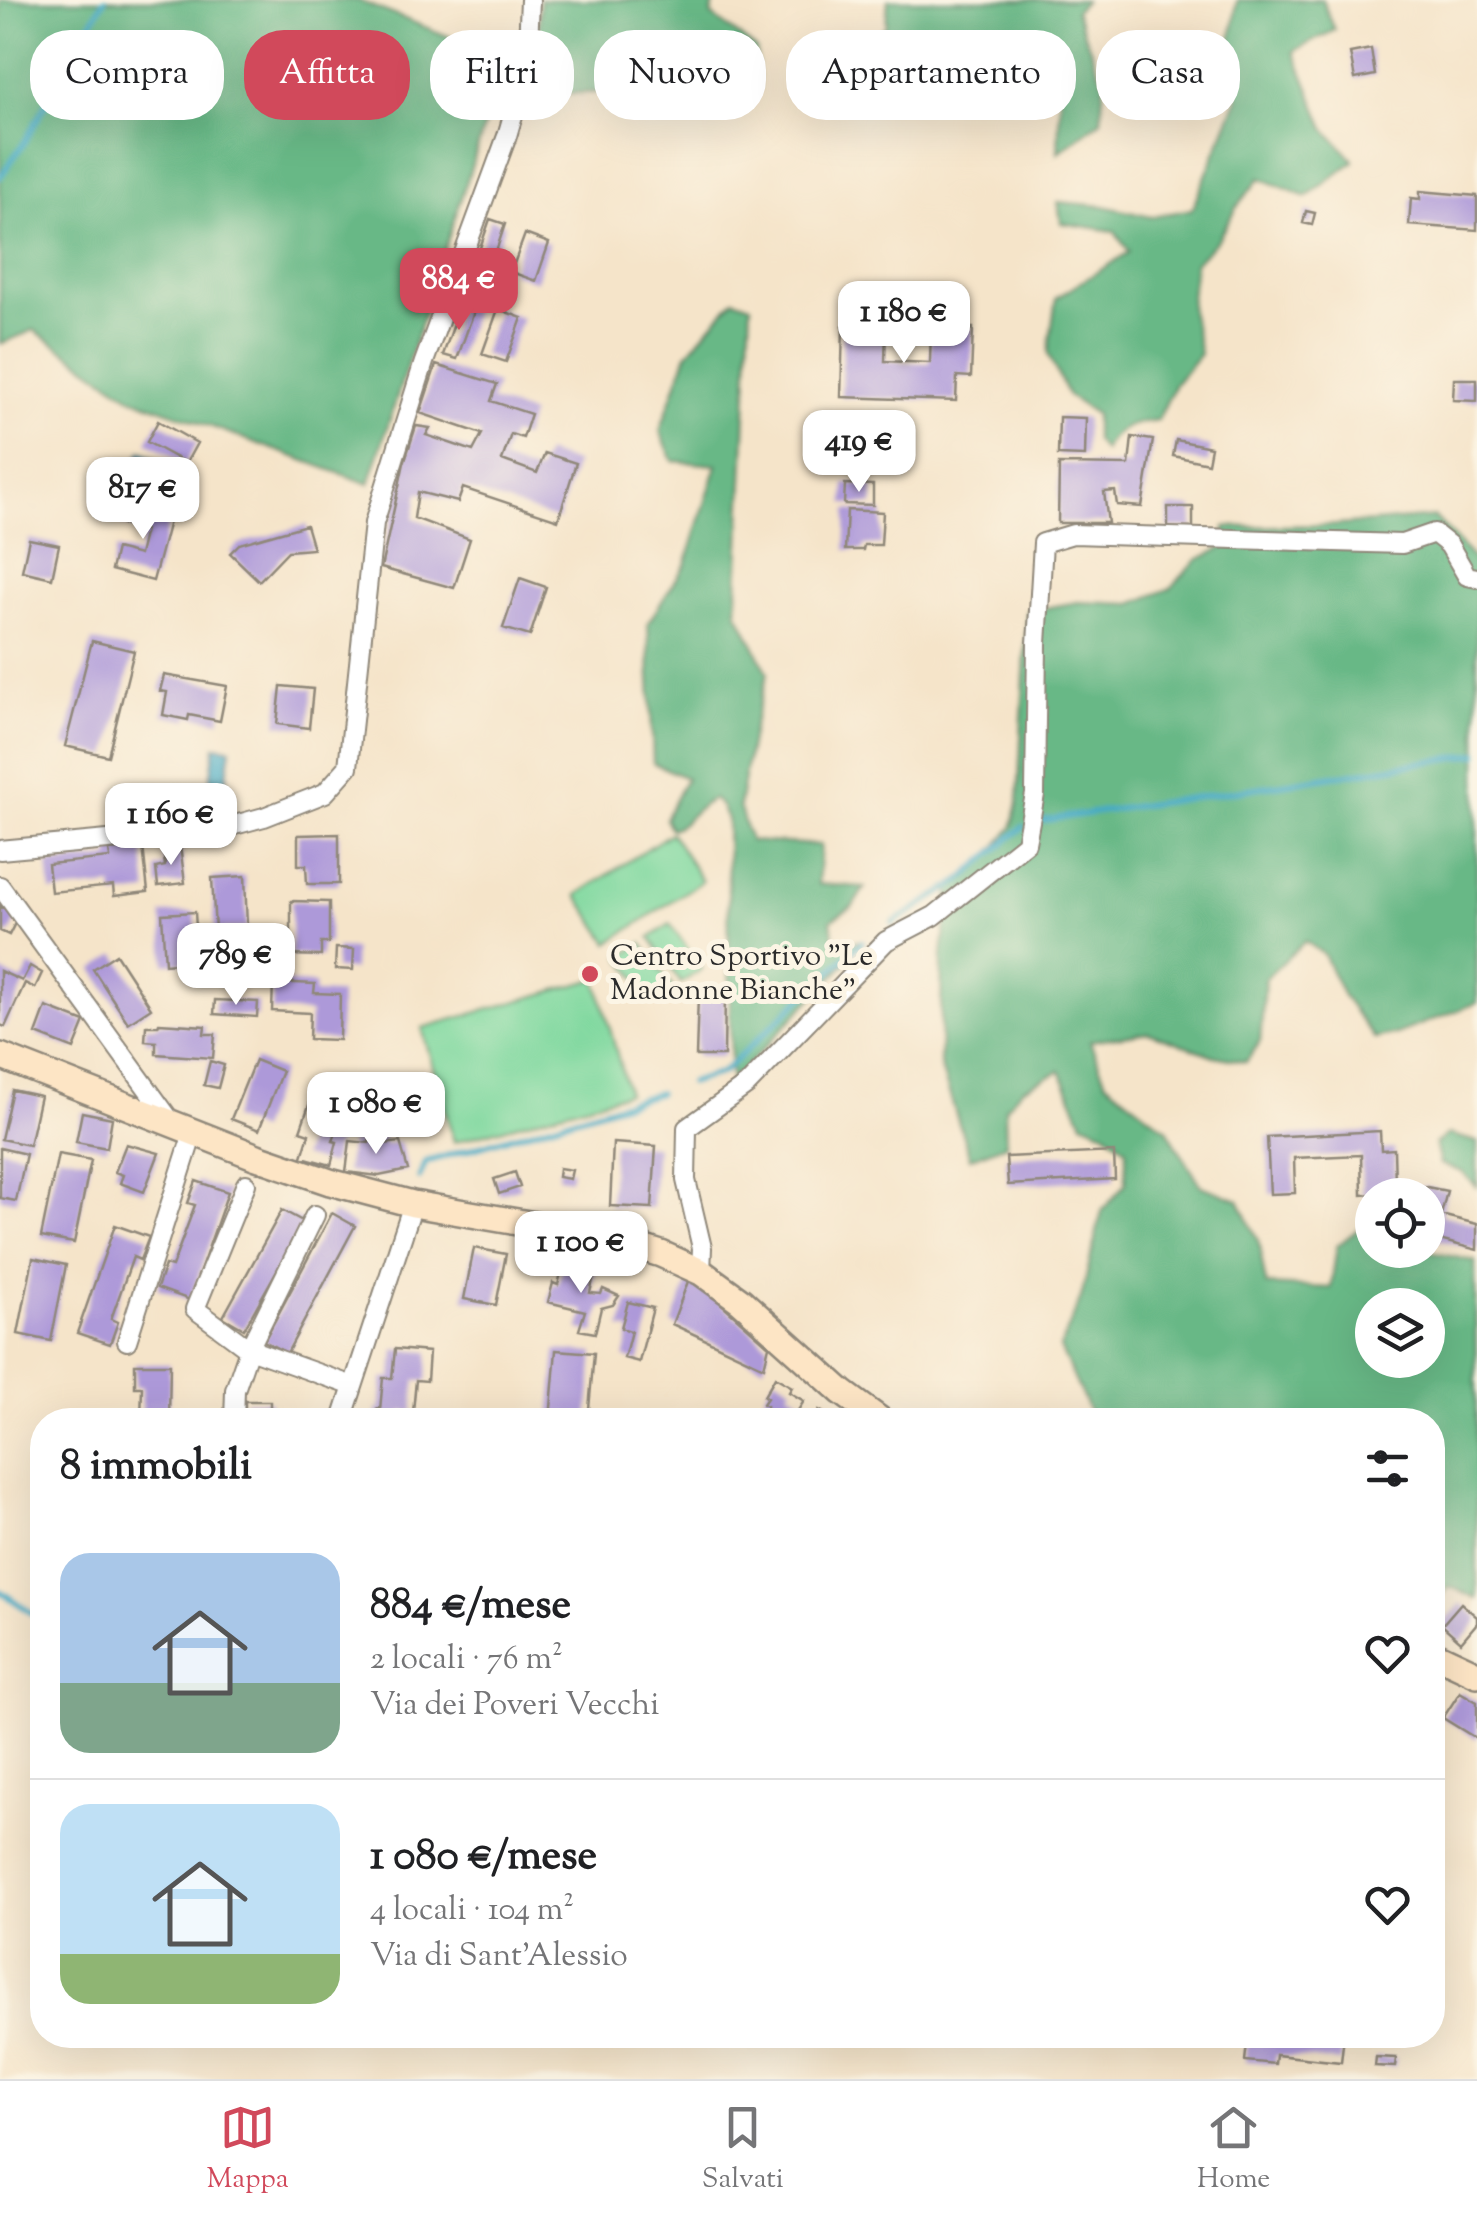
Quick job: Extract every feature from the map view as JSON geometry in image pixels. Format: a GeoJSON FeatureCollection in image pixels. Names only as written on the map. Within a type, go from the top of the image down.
{"type":"FeatureCollection","features":[{"type":"Feature","properties":{"kind":"street"},"geometry":{"type":"LineString","coordinates":[[0,850],[216,830],[325,793],[348,767],[374,523],[424,362],[507,136],[526,66],[530,0]]}},
{"type":"Feature","properties":{"kind":"street"},"geometry":{"type":"LineString","coordinates":[[701,1272],[702,1248],[686,1180],[688,1128],[747,1085],[886,940],[934,916],[1026,843],[1035,794],[1037,644],[1044,542],[1073,534],[1402,544],[1434,532],[1449,545],[1467,576],[1477,578]]}},
{"type":"Feature","properties":{"kind":"street"},"geometry":{"type":"LineString","coordinates":[[0,886],[183,1129]]}},
{"type":"Feature","properties":{"kind":"street"},"geometry":{"type":"LineString","coordinates":[[0,1056],[330,1182],[412,1204],[610,1238],[661,1254],[701,1272],[741,1301],[864,1408]]}},
{"type":"Feature","properties":{"kind":"street"},"geometry":{"type":"LineString","coordinates":[[127,1341],[183,1129]]}},
{"type":"Feature","properties":{"kind":"street"},"geometry":{"type":"LineString","coordinates":[[246,1184],[195,1309],[248,1348],[353,1386]]}},
{"type":"Feature","properties":{"kind":"street"},"geometry":{"type":"LineString","coordinates":[[346,1408],[412,1204]]}},
{"type":"Feature","properties":{"kind":"street"},"geometry":{"type":"LineString","coordinates":[[234,1408],[235,1390],[248,1348],[315,1215]]}},
{"type":"Feature","properties":{"kind":"street"},"geometry":{"type":"LineString","coordinates":[[1445,1659],[1477,1674]]}},
{"type":"Feature","properties":{"kind":"green space"},"geometry":{"type":"Polygon","coordinates":[[[0,0],[357,0],[433,30],[430,120],[486,120],[369,484],[132,398],[34,330],[0,344],[0,0]]]}},
{"type":"Feature","properties":{"kind":"green space"},"geometry":{"type":"Polygon","coordinates":[[[540,0],[715,0],[711,15],[731,30],[594,30],[594,93],[574,93],[574,30],[539,30],[540,0]]]}},
{"type":"Feature","properties":{"kind":"green space"},"geometry":{"type":"Polygon","coordinates":[[[888,0],[1085,0],[1075,11],[1096,63],[1096,120],[1101,120],[1058,153],[1059,120],[1076,120],[1076,30],[881,30],[886,26],[888,0]]]}},
{"type":"Feature","properties":{"kind":"green space"},"geometry":{"type":"Polygon","coordinates":[[[1237,0],[1322,0],[1335,30],[1294,51],[1325,128],[1354,161],[1307,197],[1260,178],[1218,239],[1195,263],[1190,306],[1200,354],[1175,384],[1158,420],[1119,431],[1104,451],[1095,441],[1095,414],[1068,396],[1048,354],[1056,298],[1129,252],[1114,231],[1061,223],[1058,202],[1104,206],[1151,217],[1192,209],[1229,120],[1240,120],[1240,30],[1233,30],[1237,0]]]}},
{"type":"Feature","properties":{"kind":"green space"},"geometry":{"type":"Polygon","coordinates":[[[734,299],[751,305],[737,611],[768,673],[739,806],[750,841],[821,845],[818,884],[865,887],[853,906],[831,920],[834,942],[859,941],[847,962],[731,1082],[727,819],[713,799],[677,827],[671,829],[665,819],[686,778],[653,763],[648,623],[686,564],[717,465],[673,461],[660,431],[687,354],[734,299]]]}},
{"type":"Feature","properties":{"kind":"green space"},"geometry":{"type":"Polygon","coordinates":[[[1435,517],[1477,563],[1477,1003],[1375,1039],[1343,996],[1323,954],[1305,941],[1265,979],[1260,1042],[1246,1062],[1214,1056],[1148,1032],[1090,1041],[1106,1082],[1167,1129],[1201,1186],[1239,1200],[1259,1243],[1266,1285],[1331,1288],[1337,1246],[1355,1232],[1355,1268],[1445,1268],[1445,1255],[1475,1261],[1477,1599],[1449,1586],[1445,1592],[1445,1408],[1088,1408],[1060,1348],[1081,1298],[1102,1211],[1126,1183],[1126,1148],[1103,1130],[1083,1122],[1060,1071],[1023,1088],[1005,1108],[1006,1144],[970,1158],[940,1065],[942,953],[950,888],[988,856],[1012,828],[1018,803],[1027,611],[1078,602],[1132,604],[1171,588],[1197,560],[1225,547],[1225,527],[1337,525],[1435,517]]]}},
{"type":"Feature","properties":{"kind":"green space"},"geometry":{"type":"Polygon","coordinates":[[[671,833],[702,881],[609,943],[577,895],[671,833]]]}},
{"type":"Feature","properties":{"kind":"green space"},"geometry":{"type":"Polygon","coordinates":[[[670,924],[702,969],[681,983],[650,938],[670,924]]]}},
{"type":"Feature","properties":{"kind":"green space"},"geometry":{"type":"Polygon","coordinates":[[[642,943],[673,988],[653,1002],[621,957],[642,943]]]}},
{"type":"Feature","properties":{"kind":"green space"},"geometry":{"type":"Polygon","coordinates":[[[596,979],[628,1093],[454,1142],[422,1028],[596,979]]]}},
{"type":"Feature","properties":{"kind":"green space"},"geometry":{"type":"Polygon","coordinates":[[[1448,1134],[1477,1142],[1477,1187],[1462,1172],[1440,1164],[1435,1144],[1448,1134]]]}},
{"type":"Feature","properties":{"kind":"water"},"geometry":{"type":"Polygon","coordinates":[[[142,451],[172,468],[165,480],[135,462],[142,451]]]}},
{"type":"Feature","properties":{"kind":"water"},"geometry":{"type":"Polygon","coordinates":[[[215,746],[231,748],[226,783],[210,781],[215,746]]]}},
{"type":"Feature","properties":{"kind":"building"},"geometry":{"type":"Polygon","coordinates":[[[1371,49],[1375,75],[1355,79],[1350,53],[1371,49]]]}},
{"type":"Feature","properties":{"kind":"building"},"geometry":{"type":"Polygon","coordinates":[[[1420,191],[1477,196],[1477,230],[1409,225],[1411,198],[1420,199],[1420,191]]]}},
{"type":"Feature","properties":{"kind":"building"},"geometry":{"type":"Polygon","coordinates":[[[1306,211],[1315,213],[1312,225],[1303,223],[1306,211]]]}},
{"type":"Feature","properties":{"kind":"building"},"geometry":{"type":"Polygon","coordinates":[[[490,219],[505,224],[479,303],[463,297],[490,219]]]}},
{"type":"Feature","properties":{"kind":"building"},"geometry":{"type":"Polygon","coordinates":[[[525,234],[549,243],[536,281],[511,272],[525,234]]]}},
{"type":"Feature","properties":{"kind":"building"},"geometry":{"type":"Polygon","coordinates":[[[460,307],[474,312],[457,359],[443,355],[460,307]]]}},
{"type":"Feature","properties":{"kind":"building"},"geometry":{"type":"Polygon","coordinates":[[[498,309],[522,318],[506,362],[482,354],[498,309]]]}},
{"type":"Feature","properties":{"kind":"building"},"geometry":{"type":"Polygon","coordinates":[[[843,326],[886,328],[885,361],[930,363],[931,327],[973,328],[971,377],[957,376],[956,401],[841,397],[843,326]]]}},
{"type":"Feature","properties":{"kind":"building"},"geometry":{"type":"Polygon","coordinates":[[[436,365],[497,384],[491,401],[531,414],[523,438],[511,434],[502,460],[537,473],[545,453],[576,463],[558,520],[463,488],[458,502],[418,492],[414,518],[470,539],[454,588],[381,568],[416,426],[430,428],[426,435],[473,451],[482,434],[420,413],[436,365]]]}},
{"type":"Feature","properties":{"kind":"building"},"geometry":{"type":"Polygon","coordinates":[[[1454,379],[1477,379],[1477,401],[1453,400],[1454,379]]]}},
{"type":"Feature","properties":{"kind":"building"},"geometry":{"type":"Polygon","coordinates":[[[1059,417],[1086,418],[1085,456],[1058,455],[1059,417]]]}},
{"type":"Feature","properties":{"kind":"building"},"geometry":{"type":"Polygon","coordinates":[[[158,421],[197,443],[186,463],[147,442],[158,421]]]}},
{"type":"Feature","properties":{"kind":"building"},"geometry":{"type":"Polygon","coordinates":[[[1132,437],[1153,440],[1142,507],[1117,505],[1115,491],[1104,492],[1108,523],[1058,523],[1059,464],[1129,465],[1132,437]]]}},
{"type":"Feature","properties":{"kind":"building"},"geometry":{"type":"Polygon","coordinates":[[[1176,440],[1211,447],[1208,463],[1173,456],[1176,440]]]}},
{"type":"Feature","properties":{"kind":"building"},"geometry":{"type":"Polygon","coordinates":[[[845,484],[873,485],[873,505],[844,504],[845,484]]]}},
{"type":"Feature","properties":{"kind":"building"},"geometry":{"type":"Polygon","coordinates":[[[128,503],[171,514],[153,581],[111,570],[116,549],[139,555],[145,530],[122,524],[128,503]]]}},
{"type":"Feature","properties":{"kind":"building"},"geometry":{"type":"Polygon","coordinates":[[[1168,507],[1193,507],[1193,528],[1168,528],[1168,507]]]}},
{"type":"Feature","properties":{"kind":"building"},"geometry":{"type":"Polygon","coordinates":[[[847,510],[883,512],[881,545],[845,550],[847,510]]]}},
{"type":"Feature","properties":{"kind":"building"},"geometry":{"type":"Polygon","coordinates":[[[306,525],[313,549],[288,551],[259,581],[230,553],[239,544],[306,525]]]}},
{"type":"Feature","properties":{"kind":"building"},"geometry":{"type":"Polygon","coordinates":[[[29,539],[59,545],[52,578],[22,571],[29,539]]]}},
{"type":"Feature","properties":{"kind":"building"},"geometry":{"type":"Polygon","coordinates":[[[520,578],[546,587],[530,636],[503,628],[520,578]]]}},
{"type":"Feature","properties":{"kind":"building"},"geometry":{"type":"Polygon","coordinates":[[[92,641],[134,651],[108,756],[65,746],[92,641]]]}},
{"type":"Feature","properties":{"kind":"building"},"geometry":{"type":"Polygon","coordinates":[[[164,675],[227,686],[220,721],[163,715],[167,692],[160,691],[164,675]]]}},
{"type":"Feature","properties":{"kind":"building"},"geometry":{"type":"Polygon","coordinates":[[[281,686],[313,689],[309,728],[277,724],[281,686]]]}},
{"type":"Feature","properties":{"kind":"building"},"geometry":{"type":"Polygon","coordinates":[[[339,834],[339,884],[307,884],[306,865],[298,865],[298,835],[339,834]]]}},
{"type":"Feature","properties":{"kind":"building"},"geometry":{"type":"Polygon","coordinates":[[[143,846],[148,892],[114,896],[113,886],[51,892],[48,864],[110,858],[109,850],[143,846]]]}},
{"type":"Feature","properties":{"kind":"building"},"geometry":{"type":"Polygon","coordinates":[[[180,846],[185,883],[158,886],[156,868],[165,866],[163,848],[180,846]]]}},
{"type":"Feature","properties":{"kind":"building"},"geometry":{"type":"Polygon","coordinates":[[[245,876],[247,928],[215,930],[212,878],[245,876]]]}},
{"type":"Feature","properties":{"kind":"building"},"geometry":{"type":"Polygon","coordinates":[[[291,901],[329,902],[329,943],[321,943],[321,956],[291,955],[291,901]]]}},
{"type":"Feature","properties":{"kind":"building"},"geometry":{"type":"Polygon","coordinates":[[[0,906],[19,915],[9,935],[0,931],[0,906]]]}},
{"type":"Feature","properties":{"kind":"building"},"geometry":{"type":"Polygon","coordinates":[[[195,912],[198,961],[165,964],[162,914],[195,912]]]}},
{"type":"Feature","properties":{"kind":"building"},"geometry":{"type":"Polygon","coordinates":[[[336,948],[354,949],[353,970],[335,969],[336,948]]]}},
{"type":"Feature","properties":{"kind":"building"},"geometry":{"type":"Polygon","coordinates":[[[116,954],[151,1008],[128,1023],[93,969],[116,954]]]}},
{"type":"Feature","properties":{"kind":"building"},"geometry":{"type":"Polygon","coordinates":[[[30,966],[42,973],[35,988],[25,983],[5,1027],[0,1025],[0,971],[22,981],[30,966]]]}},
{"type":"Feature","properties":{"kind":"building"},"geometry":{"type":"Polygon","coordinates":[[[273,982],[315,984],[314,993],[340,994],[339,1040],[309,1039],[310,1013],[272,1011],[273,982]]]}},
{"type":"Feature","properties":{"kind":"building"},"geometry":{"type":"Polygon","coordinates":[[[698,995],[725,995],[724,1056],[696,1056],[698,995]]]}},
{"type":"Feature","properties":{"kind":"building"},"geometry":{"type":"Polygon","coordinates":[[[215,1000],[258,1002],[257,1017],[214,1014],[215,1000]]]}},
{"type":"Feature","properties":{"kind":"building"},"geometry":{"type":"Polygon","coordinates":[[[46,1007],[85,1022],[74,1049],[36,1034],[46,1007]]]}},
{"type":"Feature","properties":{"kind":"building"},"geometry":{"type":"Polygon","coordinates":[[[146,1026],[205,1026],[204,1034],[215,1034],[213,1058],[156,1054],[156,1042],[145,1041],[146,1026]]]}},
{"type":"Feature","properties":{"kind":"building"},"geometry":{"type":"Polygon","coordinates":[[[255,1060],[282,1071],[259,1130],[231,1119],[255,1060]]]}},
{"type":"Feature","properties":{"kind":"building"},"geometry":{"type":"Polygon","coordinates":[[[210,1061],[224,1065],[218,1088],[204,1085],[210,1061]]]}},
{"type":"Feature","properties":{"kind":"building"},"geometry":{"type":"Polygon","coordinates":[[[12,1090],[40,1096],[29,1145],[1,1139],[12,1090]]]}},
{"type":"Feature","properties":{"kind":"building"},"geometry":{"type":"Polygon","coordinates":[[[311,1099],[344,1109],[333,1141],[337,1142],[331,1165],[302,1157],[309,1134],[300,1131],[311,1099]]]}},
{"type":"Feature","properties":{"kind":"building"},"geometry":{"type":"Polygon","coordinates":[[[82,1112],[112,1118],[107,1148],[76,1142],[82,1112]]]}},
{"type":"Feature","properties":{"kind":"building"},"geometry":{"type":"Polygon","coordinates":[[[1380,1131],[1381,1150],[1394,1149],[1395,1178],[1362,1178],[1361,1155],[1294,1158],[1295,1193],[1270,1194],[1267,1137],[1380,1131]]]}},
{"type":"Feature","properties":{"kind":"building"},"geometry":{"type":"Polygon","coordinates":[[[371,1132],[384,1133],[383,1144],[400,1142],[408,1170],[379,1176],[346,1172],[350,1141],[369,1143],[371,1132]]]}},
{"type":"Feature","properties":{"kind":"building"},"geometry":{"type":"Polygon","coordinates":[[[613,1143],[656,1146],[652,1208],[610,1206],[613,1143]]]}},
{"type":"Feature","properties":{"kind":"building"},"geometry":{"type":"Polygon","coordinates":[[[126,1144],[159,1153],[144,1192],[120,1183],[123,1175],[115,1172],[126,1144]]]}},
{"type":"Feature","properties":{"kind":"building"},"geometry":{"type":"Polygon","coordinates":[[[0,1148],[26,1154],[16,1201],[0,1198],[0,1148]]]}},
{"type":"Feature","properties":{"kind":"building"},"geometry":{"type":"Polygon","coordinates":[[[1114,1152],[1115,1179],[1008,1185],[1006,1157],[1114,1152]]]}},
{"type":"Feature","properties":{"kind":"building"},"geometry":{"type":"Polygon","coordinates":[[[58,1154],[91,1160],[74,1243],[41,1237],[58,1154]]]}},
{"type":"Feature","properties":{"kind":"building"},"geometry":{"type":"Polygon","coordinates":[[[559,1168],[572,1170],[570,1179],[558,1177],[559,1168]]]}},
{"type":"Feature","properties":{"kind":"building"},"geometry":{"type":"Polygon","coordinates":[[[515,1172],[520,1187],[499,1194],[494,1179],[515,1172]]]}},
{"type":"Feature","properties":{"kind":"building"},"geometry":{"type":"Polygon","coordinates":[[[196,1181],[228,1192],[190,1300],[157,1288],[165,1265],[172,1267],[195,1205],[188,1203],[196,1181]]]}},
{"type":"Feature","properties":{"kind":"building"},"geometry":{"type":"Polygon","coordinates":[[[282,1210],[304,1222],[244,1329],[223,1317],[282,1210]]]}},
{"type":"Feature","properties":{"kind":"building"},"geometry":{"type":"Polygon","coordinates":[[[332,1213],[355,1226],[287,1353],[264,1341],[332,1213]]]}},
{"type":"Feature","properties":{"kind":"building"},"geometry":{"type":"Polygon","coordinates":[[[1445,1216],[1477,1224],[1477,1250],[1445,1242],[1445,1216]]]}},
{"type":"Feature","properties":{"kind":"building"},"geometry":{"type":"Polygon","coordinates":[[[115,1225],[149,1237],[140,1260],[133,1257],[111,1319],[118,1322],[110,1344],[77,1333],[115,1225]]]}},
{"type":"Feature","properties":{"kind":"building"},"geometry":{"type":"Polygon","coordinates":[[[474,1248],[506,1254],[496,1305],[464,1299],[474,1248]]]}},
{"type":"Feature","properties":{"kind":"building"},"geometry":{"type":"Polygon","coordinates":[[[33,1258],[66,1265],[51,1341],[18,1334],[33,1258]]]}},
{"type":"Feature","properties":{"kind":"building"},"geometry":{"type":"Polygon","coordinates":[[[576,1266],[595,1271],[590,1293],[601,1294],[603,1289],[619,1296],[613,1305],[601,1308],[595,1333],[579,1330],[585,1311],[548,1302],[562,1269],[575,1272],[576,1266]]]}},
{"type":"Feature","properties":{"kind":"building"},"geometry":{"type":"Polygon","coordinates":[[[690,1276],[769,1346],[764,1367],[672,1324],[690,1276]]]}},
{"type":"Feature","properties":{"kind":"building"},"geometry":{"type":"Polygon","coordinates":[[[628,1302],[653,1308],[639,1362],[624,1358],[631,1331],[621,1328],[628,1302]]]}},
{"type":"Feature","properties":{"kind":"building"},"geometry":{"type":"Polygon","coordinates":[[[395,1349],[429,1352],[427,1381],[416,1380],[413,1408],[380,1408],[383,1378],[392,1378],[395,1349]]]}},
{"type":"Feature","properties":{"kind":"building"},"geometry":{"type":"Polygon","coordinates":[[[556,1350],[594,1353],[589,1408],[551,1408],[556,1350]]]}},
{"type":"Feature","properties":{"kind":"building"},"geometry":{"type":"Polygon","coordinates":[[[135,1364],[170,1364],[169,1408],[141,1408],[142,1387],[135,1387],[135,1364]]]}},
{"type":"Feature","properties":{"kind":"building"},"geometry":{"type":"Polygon","coordinates":[[[775,1377],[792,1387],[789,1392],[804,1401],[800,1408],[766,1408],[764,1396],[775,1377]]]}},
{"type":"Feature","properties":{"kind":"building"},"geometry":{"type":"Polygon","coordinates":[[[245,1401],[270,1401],[270,1408],[245,1408],[245,1401]]]}},
{"type":"Feature","properties":{"kind":"building"},"geometry":{"type":"Polygon","coordinates":[[[1461,1603],[1477,1617],[1477,1623],[1461,1642],[1445,1628],[1445,1622],[1461,1603]]]}},
{"type":"Feature","properties":{"kind":"building"},"geometry":{"type":"Polygon","coordinates":[[[1460,1692],[1477,1702],[1477,1739],[1445,1719],[1460,1692]]]}},
{"type":"Feature","properties":{"kind":"building"},"geometry":{"type":"Polygon","coordinates":[[[1246,2048],[1343,2048],[1341,2062],[1276,2055],[1275,2064],[1245,2061],[1246,2048]]]}},
{"type":"Feature","properties":{"kind":"building"},"geometry":{"type":"Polygon","coordinates":[[[1376,2057],[1396,2058],[1395,2067],[1375,2066],[1376,2057]]]}},
{"type":"Feature","properties":{"kind":"waterway"},"geometry":{"type":"LineString","coordinates":[[0,177],[24,143],[104,0]]}},
{"type":"Feature","properties":{"kind":"waterway"},"geometry":{"type":"LineString","coordinates":[[1034,822],[1477,754]]}},
{"type":"Feature","properties":{"kind":"waterway"},"geometry":{"type":"LineString","coordinates":[[893,923],[960,881],[1023,827]]}},
{"type":"Feature","properties":{"kind":"waterway"},"geometry":{"type":"LineString","coordinates":[[690,1083],[723,1072],[862,942]]}},
{"type":"Feature","properties":{"kind":"waterway"},"geometry":{"type":"LineString","coordinates":[[419,1178],[426,1162],[659,1093]]}},
{"type":"Feature","properties":{"kind":"waterway"},"geometry":{"type":"LineString","coordinates":[[0,1591],[30,1612]]}},
{"type":"Feature","properties":{"kind":"place","name":"Centro Sportivo \"Le Madonne Bianche\""},"geometry":{"type":"Point","coordinates":[590,974]}}]}
